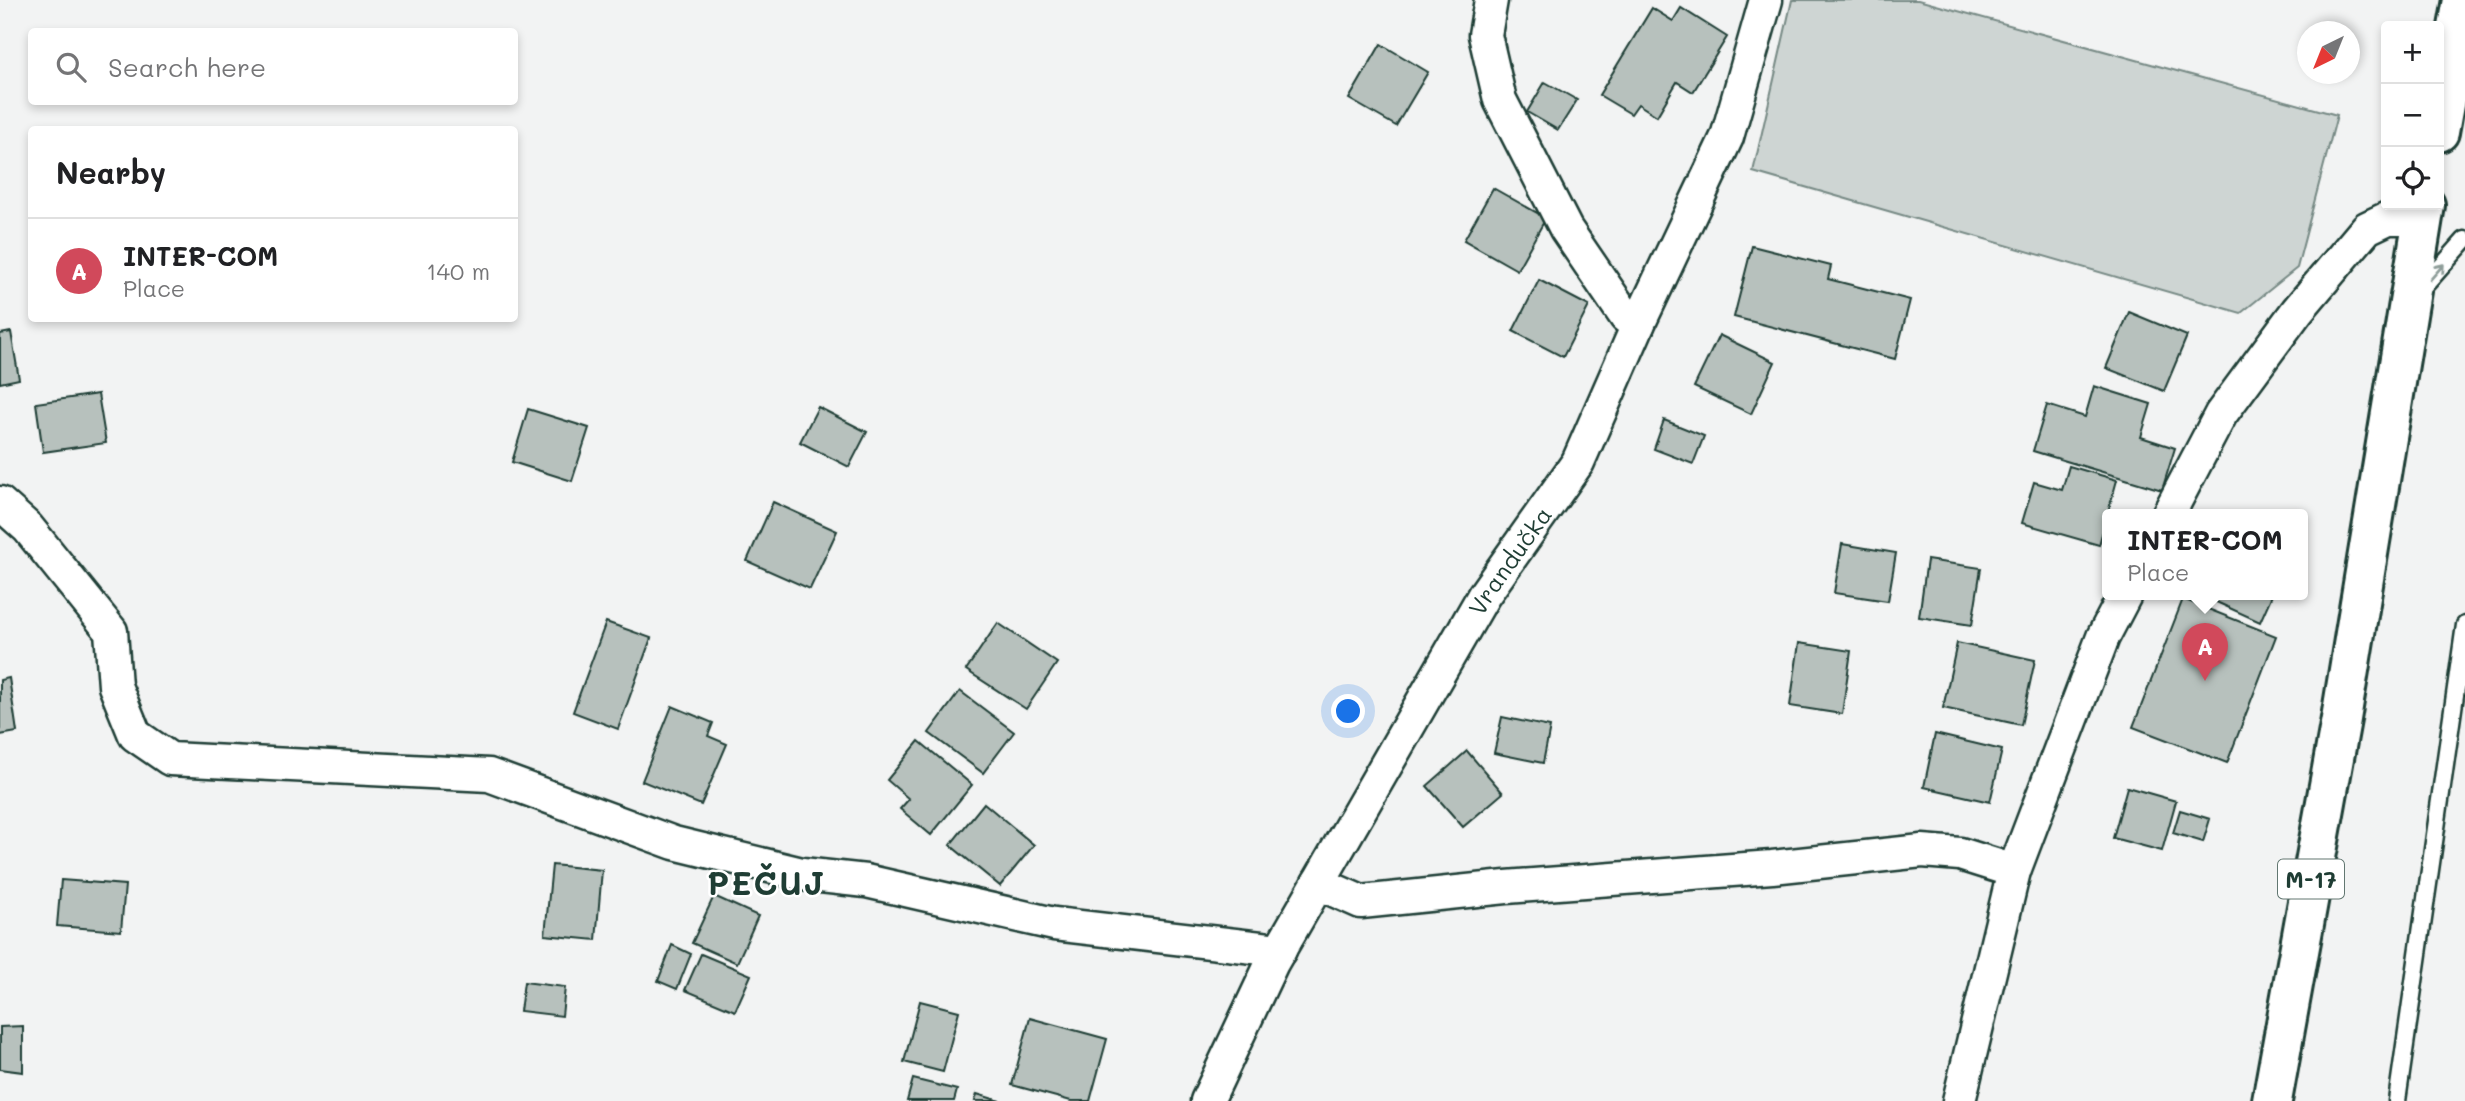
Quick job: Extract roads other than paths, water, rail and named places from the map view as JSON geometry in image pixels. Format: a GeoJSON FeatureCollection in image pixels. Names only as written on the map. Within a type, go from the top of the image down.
{"type":"FeatureCollection","features":[{"type":"Feature","properties":{"kind":"main road"},"geometry":{"type":"LineString","coordinates":[[2444,104],[2463,0]]}},
{"type":"Feature","properties":{"kind":"main road","name":"M-17"},"geometry":{"type":"LineString","coordinates":[[2272,1101],[2341,719],[2424,211]]}},
{"type":"Feature","properties":{"kind":"street"},"geometry":{"type":"LineString","coordinates":[[1491,0],[1485,35],[1500,100],[1566,229],[1626,317],[1638,325]]}},
{"type":"Feature","properties":{"kind":"street","name":"Vrandučka"},"geometry":{"type":"LineString","coordinates":[[1207,1101],[1280,950],[1484,595],[1578,462],[1638,325],[1727,136],[1766,0]]}},
{"type":"Feature","properties":{"kind":"street"},"geometry":{"type":"LineString","coordinates":[[2171,509],[2221,414],[2297,311],[2367,228],[2388,218],[2424,211]]}},
{"type":"Feature","properties":{"kind":"street"},"geometry":{"type":"LineString","coordinates":[[0,503],[28,527],[111,631],[115,686],[135,735],[170,760],[489,775],[674,843],[802,874],[866,881],[1054,924],[1280,950]]}},
{"type":"Feature","properties":{"kind":"street"},"geometry":{"type":"LineString","coordinates":[[1959,1101],[2014,871],[2103,637],[2122,600]]}},
{"type":"Feature","properties":{"kind":"street"},"geometry":{"type":"LineString","coordinates":[[1318,883],[1360,902],[1506,887],[1772,867],[1923,851],[1960,854],[2014,871]]}},
{"type":"Feature","properties":{"kind":"lane"},"geometry":{"type":"LineString","coordinates":[[2409,304],[2465,240]]}},
{"type":"Feature","properties":{"kind":"lane"},"geometry":{"type":"LineString","coordinates":[[2397,1101],[2465,625]]}},
{"type":"Feature","properties":{"kind":"place","name":"INTER-COM"},"geometry":{"type":"Point","coordinates":[2205,681]}},
{"type":"Feature","properties":{"kind":"district","name":"PEČUJ"},"geometry":{"type":"Point","coordinates":[767,882]}}]}
